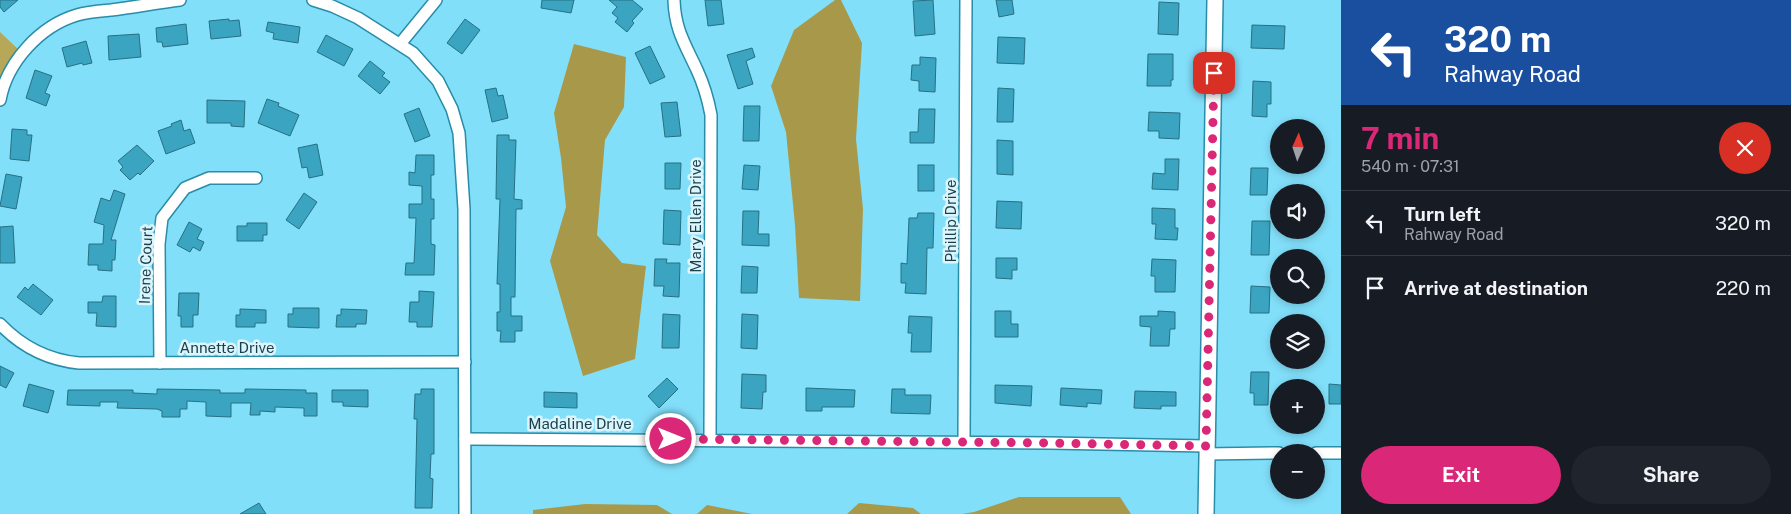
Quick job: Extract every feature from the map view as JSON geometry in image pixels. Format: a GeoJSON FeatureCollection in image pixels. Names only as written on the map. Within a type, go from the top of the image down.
{"type":"FeatureCollection","features":[{"type":"Feature","properties":{"kind":"street"},"geometry":{"type":"LineString","coordinates":[[0,100],[6,82],[18,60],[34,41],[54,26],[78,15],[180,0]]}},
{"type":"Feature","properties":{"kind":"street"},"geometry":{"type":"LineString","coordinates":[[313,0],[358,18],[413,53],[438,81],[452,109],[459,134],[464,209],[464,514]]}},
{"type":"Feature","properties":{"kind":"street"},"geometry":{"type":"LineString","coordinates":[[400,44],[436,0]]}},
{"type":"Feature","properties":{"kind":"street","name":"Mary Ellen Drive"},"geometry":{"type":"LineString","coordinates":[[674,0],[675,17],[680,35],[706,93],[711,115],[710,439]]}},
{"type":"Feature","properties":{"kind":"street","name":"Phillip Drive"},"geometry":{"type":"LineString","coordinates":[[964,442],[966,0]]}},
{"type":"Feature","properties":{"kind":"street"},"geometry":{"type":"LineString","coordinates":[[1206,514],[1215,0]]}},
{"type":"Feature","properties":{"kind":"street","name":"Irene Court"},"geometry":{"type":"LineString","coordinates":[[160,363],[159,244],[162,218],[185,188],[209,178],[256,178]]}},
{"type":"Feature","properties":{"kind":"street","name":"Annette Drive"},"geometry":{"type":"LineString","coordinates":[[0,324],[25,346],[56,360],[79,363],[465,362]]}},
{"type":"Feature","properties":{"kind":"street","name":"Madaline Drive"},"geometry":{"type":"LineString","coordinates":[[464,439],[964,442],[1270,453]]}},
{"type":"Feature","properties":{"kind":"street"},"geometry":{"type":"LineString","coordinates":[[1325,453],[1341,453]]}},
{"type":"Feature","properties":{"kind":"shaded area"},"geometry":{"type":"Polygon","coordinates":[[[835,0],[841,0],[862,43],[856,139],[863,209],[860,301],[799,298],[795,225],[786,132],[771,86],[794,30],[835,0]]]}},
{"type":"Feature","properties":{"kind":"shaded area"},"geometry":{"type":"Polygon","coordinates":[[[0,32],[21,52],[0,92],[0,32]]]}},
{"type":"Feature","properties":{"kind":"shaded area"},"geometry":{"type":"Polygon","coordinates":[[[574,44],[626,57],[624,107],[605,140],[597,235],[622,263],[646,266],[635,359],[583,376],[550,261],[566,207],[554,113],[574,44]]]}},
{"type":"Feature","properties":{"kind":"shaded area"},"geometry":{"type":"Polygon","coordinates":[[[1019,497],[1120,497],[1131,514],[962,514],[974,512],[1019,497]]]}},
{"type":"Feature","properties":{"kind":"shaded area"},"geometry":{"type":"Polygon","coordinates":[[[859,503],[913,508],[921,514],[847,514],[859,503]]]}},
{"type":"Feature","properties":{"kind":"shaded area"},"geometry":{"type":"Polygon","coordinates":[[[585,504],[657,505],[672,514],[533,514],[533,510],[585,504]]]}},
{"type":"Feature","properties":{"kind":"shaded area"},"geometry":{"type":"Polygon","coordinates":[[[707,505],[752,514],[697,514],[707,505]]]}},
{"type":"Feature","properties":{"kind":"building"},"geometry":{"type":"Polygon","coordinates":[[[0,0],[18,0],[4,12],[0,7],[0,0]]]}},
{"type":"Feature","properties":{"kind":"building"},"geometry":{"type":"Polygon","coordinates":[[[542,0],[574,0],[571,13],[541,8],[542,0]]]}},
{"type":"Feature","properties":{"kind":"building"},"geometry":{"type":"Polygon","coordinates":[[[609,0],[632,0],[643,9],[632,21],[634,23],[627,32],[615,22],[618,18],[612,13],[617,7],[609,0]]]}},
{"type":"Feature","properties":{"kind":"building"},"geometry":{"type":"Polygon","coordinates":[[[705,0],[721,0],[724,24],[708,26],[705,0]]]}},
{"type":"Feature","properties":{"kind":"building"},"geometry":{"type":"Polygon","coordinates":[[[933,0],[935,34],[915,36],[913,1],[933,0]]]}},
{"type":"Feature","properties":{"kind":"building"},"geometry":{"type":"Polygon","coordinates":[[[996,0],[1012,0],[1014,14],[999,17],[996,0]]]}},
{"type":"Feature","properties":{"kind":"building"},"geometry":{"type":"Polygon","coordinates":[[[1159,2],[1179,3],[1178,35],[1158,34],[1159,2]]]}},
{"type":"Feature","properties":{"kind":"building"},"geometry":{"type":"Polygon","coordinates":[[[229,19],[229,21],[239,20],[241,36],[211,39],[209,21],[229,19]]]}},
{"type":"Feature","properties":{"kind":"building"},"geometry":{"type":"Polygon","coordinates":[[[465,19],[480,30],[462,54],[447,43],[465,19]]]}},
{"type":"Feature","properties":{"kind":"building"},"geometry":{"type":"Polygon","coordinates":[[[268,22],[300,27],[298,43],[273,39],[274,33],[266,31],[268,22]]]}},
{"type":"Feature","properties":{"kind":"building"},"geometry":{"type":"Polygon","coordinates":[[[186,24],[188,44],[163,47],[162,42],[157,42],[156,28],[186,24]]]}},
{"type":"Feature","properties":{"kind":"building"},"geometry":{"type":"Polygon","coordinates":[[[1252,25],[1285,26],[1284,49],[1251,48],[1252,25]]]}},
{"type":"Feature","properties":{"kind":"building"},"geometry":{"type":"Polygon","coordinates":[[[139,34],[141,57],[109,60],[108,36],[139,34]]]}},
{"type":"Feature","properties":{"kind":"building"},"geometry":{"type":"Polygon","coordinates":[[[326,35],[353,49],[344,66],[317,52],[326,35]]]}},
{"type":"Feature","properties":{"kind":"building"},"geometry":{"type":"Polygon","coordinates":[[[998,37],[1025,38],[1024,64],[997,63],[998,37]]]}},
{"type":"Feature","properties":{"kind":"building"},"geometry":{"type":"Polygon","coordinates":[[[86,41],[92,63],[83,65],[82,63],[67,67],[62,48],[86,41]]]}},
{"type":"Feature","properties":{"kind":"building"},"geometry":{"type":"Polygon","coordinates":[[[650,46],[665,77],[650,84],[635,53],[650,46]]]}},
{"type":"Feature","properties":{"kind":"building"},"geometry":{"type":"Polygon","coordinates":[[[752,48],[755,57],[746,61],[753,84],[738,89],[727,55],[752,48]]]}},
{"type":"Feature","properties":{"kind":"building"},"geometry":{"type":"Polygon","coordinates":[[[1148,54],[1173,54],[1173,80],[1171,80],[1171,86],[1147,86],[1148,54]]]}},
{"type":"Feature","properties":{"kind":"building"},"geometry":{"type":"Polygon","coordinates":[[[920,57],[936,58],[935,92],[919,91],[919,81],[911,80],[912,65],[920,65],[920,57]]]}},
{"type":"Feature","properties":{"kind":"building"},"geometry":{"type":"Polygon","coordinates":[[[370,61],[385,73],[382,76],[390,82],[380,94],[358,76],[370,61]]]}},
{"type":"Feature","properties":{"kind":"building"},"geometry":{"type":"Polygon","coordinates":[[[35,70],[52,76],[45,93],[50,95],[46,106],[26,98],[35,70]]]}},
{"type":"Feature","properties":{"kind":"building"},"geometry":{"type":"Polygon","coordinates":[[[1253,81],[1271,82],[1271,104],[1267,104],[1267,117],[1252,116],[1253,81]]]}},
{"type":"Feature","properties":{"kind":"building"},"geometry":{"type":"Polygon","coordinates":[[[496,88],[498,96],[503,95],[508,118],[492,122],[485,90],[496,88]]]}},
{"type":"Feature","properties":{"kind":"building"},"geometry":{"type":"Polygon","coordinates":[[[998,88],[1014,89],[1013,122],[997,122],[998,88]]]}},
{"type":"Feature","properties":{"kind":"building"},"geometry":{"type":"Polygon","coordinates":[[[267,99],[279,103],[278,106],[299,115],[290,136],[258,123],[267,99]]]}},
{"type":"Feature","properties":{"kind":"building"},"geometry":{"type":"Polygon","coordinates":[[[207,100],[245,101],[244,127],[231,126],[231,123],[207,123],[207,100]]]}},
{"type":"Feature","properties":{"kind":"building"},"geometry":{"type":"Polygon","coordinates":[[[677,102],[681,136],[665,137],[661,103],[677,102]]]}},
{"type":"Feature","properties":{"kind":"building"},"geometry":{"type":"Polygon","coordinates":[[[744,106],[760,106],[759,141],[743,141],[744,106]]]}},
{"type":"Feature","properties":{"kind":"building"},"geometry":{"type":"Polygon","coordinates":[[[419,108],[430,136],[415,142],[404,114],[419,108]]]}},
{"type":"Feature","properties":{"kind":"building"},"geometry":{"type":"Polygon","coordinates":[[[919,109],[935,109],[934,143],[910,143],[910,132],[918,132],[919,109]]]}},
{"type":"Feature","properties":{"kind":"building"},"geometry":{"type":"Polygon","coordinates":[[[1149,112],[1180,113],[1179,139],[1159,138],[1159,131],[1148,131],[1149,112]]]}},
{"type":"Feature","properties":{"kind":"building"},"geometry":{"type":"Polygon","coordinates":[[[181,120],[184,131],[190,129],[195,143],[166,154],[158,131],[172,126],[171,124],[181,120]]]}},
{"type":"Feature","properties":{"kind":"building"},"geometry":{"type":"Polygon","coordinates":[[[12,129],[27,130],[27,135],[32,135],[29,161],[10,159],[12,129]]]}},
{"type":"Feature","properties":{"kind":"building"},"geometry":{"type":"Polygon","coordinates":[[[497,135],[509,135],[509,140],[516,140],[514,199],[522,200],[522,209],[516,209],[515,297],[511,297],[511,316],[522,316],[522,331],[515,331],[515,342],[500,342],[501,331],[497,331],[497,312],[500,312],[500,284],[497,284],[500,199],[496,199],[497,135]]]}},
{"type":"Feature","properties":{"kind":"building"},"geometry":{"type":"Polygon","coordinates":[[[997,140],[1013,141],[1013,175],[997,174],[997,140]]]}},
{"type":"Feature","properties":{"kind":"building"},"geometry":{"type":"Polygon","coordinates":[[[317,144],[323,175],[309,178],[307,167],[302,168],[298,148],[317,144]]]}},
{"type":"Feature","properties":{"kind":"building"},"geometry":{"type":"Polygon","coordinates":[[[137,145],[154,161],[140,175],[138,173],[130,180],[120,170],[123,167],[118,161],[137,145]]]}},
{"type":"Feature","properties":{"kind":"building"},"geometry":{"type":"Polygon","coordinates":[[[416,155],[434,155],[434,175],[431,175],[431,199],[434,199],[434,219],[431,219],[431,244],[435,245],[434,275],[405,275],[406,263],[414,263],[416,218],[409,218],[409,204],[422,204],[422,186],[409,185],[409,172],[415,173],[416,155]]]}},
{"type":"Feature","properties":{"kind":"building"},"geometry":{"type":"Polygon","coordinates":[[[1165,159],[1179,159],[1178,190],[1152,189],[1153,173],[1165,174],[1165,159]]]}},
{"type":"Feature","properties":{"kind":"building"},"geometry":{"type":"Polygon","coordinates":[[[665,163],[681,163],[680,189],[665,189],[665,163]]]}},
{"type":"Feature","properties":{"kind":"building"},"geometry":{"type":"Polygon","coordinates":[[[744,165],[760,166],[758,190],[742,189],[744,165]]]}},
{"type":"Feature","properties":{"kind":"building"},"geometry":{"type":"Polygon","coordinates":[[[918,165],[934,165],[934,191],[918,191],[918,165]]]}},
{"type":"Feature","properties":{"kind":"building"},"geometry":{"type":"Polygon","coordinates":[[[1251,168],[1268,168],[1267,195],[1250,195],[1251,168]]]}},
{"type":"Feature","properties":{"kind":"building"},"geometry":{"type":"Polygon","coordinates":[[[6,174],[22,177],[16,209],[0,206],[6,174]]]}},
{"type":"Feature","properties":{"kind":"building"},"geometry":{"type":"Polygon","coordinates":[[[114,190],[125,194],[111,240],[116,240],[115,260],[112,260],[112,271],[98,270],[98,265],[88,265],[89,244],[103,244],[104,225],[94,222],[101,198],[110,201],[114,190]]]}},
{"type":"Feature","properties":{"kind":"building"},"geometry":{"type":"Polygon","coordinates":[[[304,193],[317,202],[299,229],[286,220],[304,193]]]}},
{"type":"Feature","properties":{"kind":"building"},"geometry":{"type":"Polygon","coordinates":[[[997,201],[1022,202],[1021,229],[996,228],[997,201]]]}},
{"type":"Feature","properties":{"kind":"building"},"geometry":{"type":"Polygon","coordinates":[[[1152,208],[1175,209],[1175,228],[1178,228],[1177,240],[1155,239],[1156,224],[1152,224],[1152,208]]]}},
{"type":"Feature","properties":{"kind":"building"},"geometry":{"type":"Polygon","coordinates":[[[664,210],[681,211],[680,245],[663,244],[664,210]]]}},
{"type":"Feature","properties":{"kind":"building"},"geometry":{"type":"Polygon","coordinates":[[[743,211],[759,211],[758,234],[769,234],[769,246],[742,245],[743,211]]]}},
{"type":"Feature","properties":{"kind":"building"},"geometry":{"type":"Polygon","coordinates":[[[918,213],[934,213],[933,248],[927,248],[926,294],[905,293],[906,283],[901,283],[901,263],[907,264],[909,218],[917,218],[918,213]]]}},
{"type":"Feature","properties":{"kind":"building"},"geometry":{"type":"Polygon","coordinates":[[[1252,221],[1270,221],[1269,255],[1251,255],[1252,221]]]}},
{"type":"Feature","properties":{"kind":"building"},"geometry":{"type":"Polygon","coordinates":[[[189,222],[202,229],[197,239],[204,242],[200,251],[193,247],[190,252],[177,245],[189,222]]]}},
{"type":"Feature","properties":{"kind":"building"},"geometry":{"type":"Polygon","coordinates":[[[247,223],[267,223],[267,235],[263,235],[263,241],[237,241],[237,226],[247,226],[247,223]]]}},
{"type":"Feature","properties":{"kind":"building"},"geometry":{"type":"Polygon","coordinates":[[[13,226],[15,263],[0,263],[0,227],[13,226]]]}},
{"type":"Feature","properties":{"kind":"building"},"geometry":{"type":"Polygon","coordinates":[[[996,258],[1017,258],[1017,270],[1012,270],[1012,279],[996,278],[996,258]]]}},
{"type":"Feature","properties":{"kind":"building"},"geometry":{"type":"Polygon","coordinates":[[[655,259],[667,259],[666,263],[680,263],[679,297],[663,296],[664,286],[654,286],[655,259]]]}},
{"type":"Feature","properties":{"kind":"building"},"geometry":{"type":"Polygon","coordinates":[[[1152,259],[1176,260],[1175,292],[1155,292],[1155,276],[1151,276],[1152,259]]]}},
{"type":"Feature","properties":{"kind":"building"},"geometry":{"type":"Polygon","coordinates":[[[742,266],[758,267],[757,293],[741,293],[742,266]]]}},
{"type":"Feature","properties":{"kind":"building"},"geometry":{"type":"Polygon","coordinates":[[[33,284],[53,300],[41,315],[17,297],[25,287],[28,290],[33,284]]]}},
{"type":"Feature","properties":{"kind":"building"},"geometry":{"type":"Polygon","coordinates":[[[1251,286],[1270,287],[1269,313],[1250,313],[1251,286]]]}},
{"type":"Feature","properties":{"kind":"building"},"geometry":{"type":"Polygon","coordinates":[[[419,291],[434,292],[432,327],[417,327],[417,322],[409,322],[410,302],[419,302],[419,291]]]}},
{"type":"Feature","properties":{"kind":"building"},"geometry":{"type":"Polygon","coordinates":[[[179,293],[199,293],[198,315],[193,315],[193,327],[181,327],[181,316],[178,316],[179,293]]]}},
{"type":"Feature","properties":{"kind":"building"},"geometry":{"type":"Polygon","coordinates":[[[103,296],[116,296],[116,327],[96,326],[97,313],[88,313],[88,302],[102,302],[103,296]]]}},
{"type":"Feature","properties":{"kind":"building"},"geometry":{"type":"Polygon","coordinates":[[[293,308],[319,308],[319,328],[288,327],[288,314],[293,314],[293,308]]]}},
{"type":"Feature","properties":{"kind":"building"},"geometry":{"type":"Polygon","coordinates":[[[240,309],[266,310],[266,323],[255,323],[255,327],[236,327],[236,315],[240,315],[240,309]]]}},
{"type":"Feature","properties":{"kind":"building"},"geometry":{"type":"Polygon","coordinates":[[[341,309],[367,310],[366,324],[356,324],[356,327],[336,327],[337,315],[341,315],[341,309]]]}},
{"type":"Feature","properties":{"kind":"building"},"geometry":{"type":"Polygon","coordinates":[[[995,311],[1011,311],[1011,324],[1018,324],[1018,337],[995,337],[995,311]]]}},
{"type":"Feature","properties":{"kind":"building"},"geometry":{"type":"Polygon","coordinates":[[[1158,311],[1175,312],[1175,329],[1170,329],[1169,346],[1150,346],[1151,327],[1140,326],[1140,316],[1158,316],[1158,311]]]}},
{"type":"Feature","properties":{"kind":"building"},"geometry":{"type":"Polygon","coordinates":[[[663,314],[680,315],[679,348],[662,348],[663,314]]]}},
{"type":"Feature","properties":{"kind":"building"},"geometry":{"type":"Polygon","coordinates":[[[742,314],[758,315],[757,349],[741,348],[742,314]]]}},
{"type":"Feature","properties":{"kind":"building"},"geometry":{"type":"Polygon","coordinates":[[[909,316],[932,317],[931,352],[911,352],[912,333],[908,333],[909,316]]]}},
{"type":"Feature","properties":{"kind":"building"},"geometry":{"type":"Polygon","coordinates":[[[0,366],[14,373],[6,388],[0,385],[0,366]]]}},
{"type":"Feature","properties":{"kind":"building"},"geometry":{"type":"Polygon","coordinates":[[[1251,372],[1269,372],[1268,405],[1254,405],[1254,393],[1250,393],[1251,372]]]}},
{"type":"Feature","properties":{"kind":"building"},"geometry":{"type":"Polygon","coordinates":[[[742,374],[766,375],[766,392],[763,392],[762,409],[741,408],[742,374]]]}},
{"type":"Feature","properties":{"kind":"building"},"geometry":{"type":"Polygon","coordinates":[[[667,378],[678,389],[659,408],[648,396],[667,378]]]}},
{"type":"Feature","properties":{"kind":"building"},"geometry":{"type":"Polygon","coordinates":[[[29,384],[54,391],[48,413],[23,406],[29,384]]]}},
{"type":"Feature","properties":{"kind":"building"},"geometry":{"type":"Polygon","coordinates":[[[1329,384],[1341,385],[1341,404],[1329,404],[1329,384]]]}},
{"type":"Feature","properties":{"kind":"building"},"geometry":{"type":"Polygon","coordinates":[[[995,385],[1032,386],[1031,406],[995,403],[995,385]]]}},
{"type":"Feature","properties":{"kind":"building"},"geometry":{"type":"Polygon","coordinates":[[[806,388],[855,390],[854,407],[822,407],[822,411],[806,411],[806,388]]]}},
{"type":"Feature","properties":{"kind":"building"},"geometry":{"type":"Polygon","coordinates":[[[1061,388],[1102,390],[1101,404],[1087,403],[1087,407],[1060,405],[1061,388]]]}},
{"type":"Feature","properties":{"kind":"building"},"geometry":{"type":"Polygon","coordinates":[[[157,389],[220,390],[220,393],[245,393],[245,389],[306,390],[306,393],[317,393],[317,416],[304,416],[304,408],[275,407],[275,412],[260,411],[260,415],[250,415],[251,403],[231,403],[231,417],[206,416],[206,402],[187,401],[187,409],[180,409],[180,417],[162,417],[162,411],[157,409],[117,408],[118,402],[100,402],[100,406],[67,405],[68,390],[133,390],[133,393],[157,394],[157,389]]]}},
{"type":"Feature","properties":{"kind":"building"},"geometry":{"type":"Polygon","coordinates":[[[421,389],[434,389],[434,454],[431,454],[430,478],[433,479],[432,508],[415,508],[417,419],[414,419],[415,394],[421,394],[421,389]]]}},
{"type":"Feature","properties":{"kind":"building"},"geometry":{"type":"Polygon","coordinates":[[[892,389],[905,389],[905,395],[931,395],[930,414],[891,413],[892,389]]]}},
{"type":"Feature","properties":{"kind":"building"},"geometry":{"type":"Polygon","coordinates":[[[332,390],[368,390],[368,407],[343,406],[343,402],[332,402],[332,390]]]}},
{"type":"Feature","properties":{"kind":"building"},"geometry":{"type":"Polygon","coordinates":[[[1135,391],[1176,392],[1176,406],[1161,406],[1161,409],[1134,408],[1135,391]]]}},
{"type":"Feature","properties":{"kind":"building"},"geometry":{"type":"Polygon","coordinates":[[[544,392],[577,393],[577,408],[544,407],[544,392]]]}},
{"type":"Feature","properties":{"kind":"building"},"geometry":{"type":"Polygon","coordinates":[[[259,503],[266,514],[240,514],[259,503]]]}},
{"type":"Feature","properties":{"kind":"route"},"geometry":{"type":"LineString","coordinates":[[671,439],[1206,446],[1214,73]]}}]}
